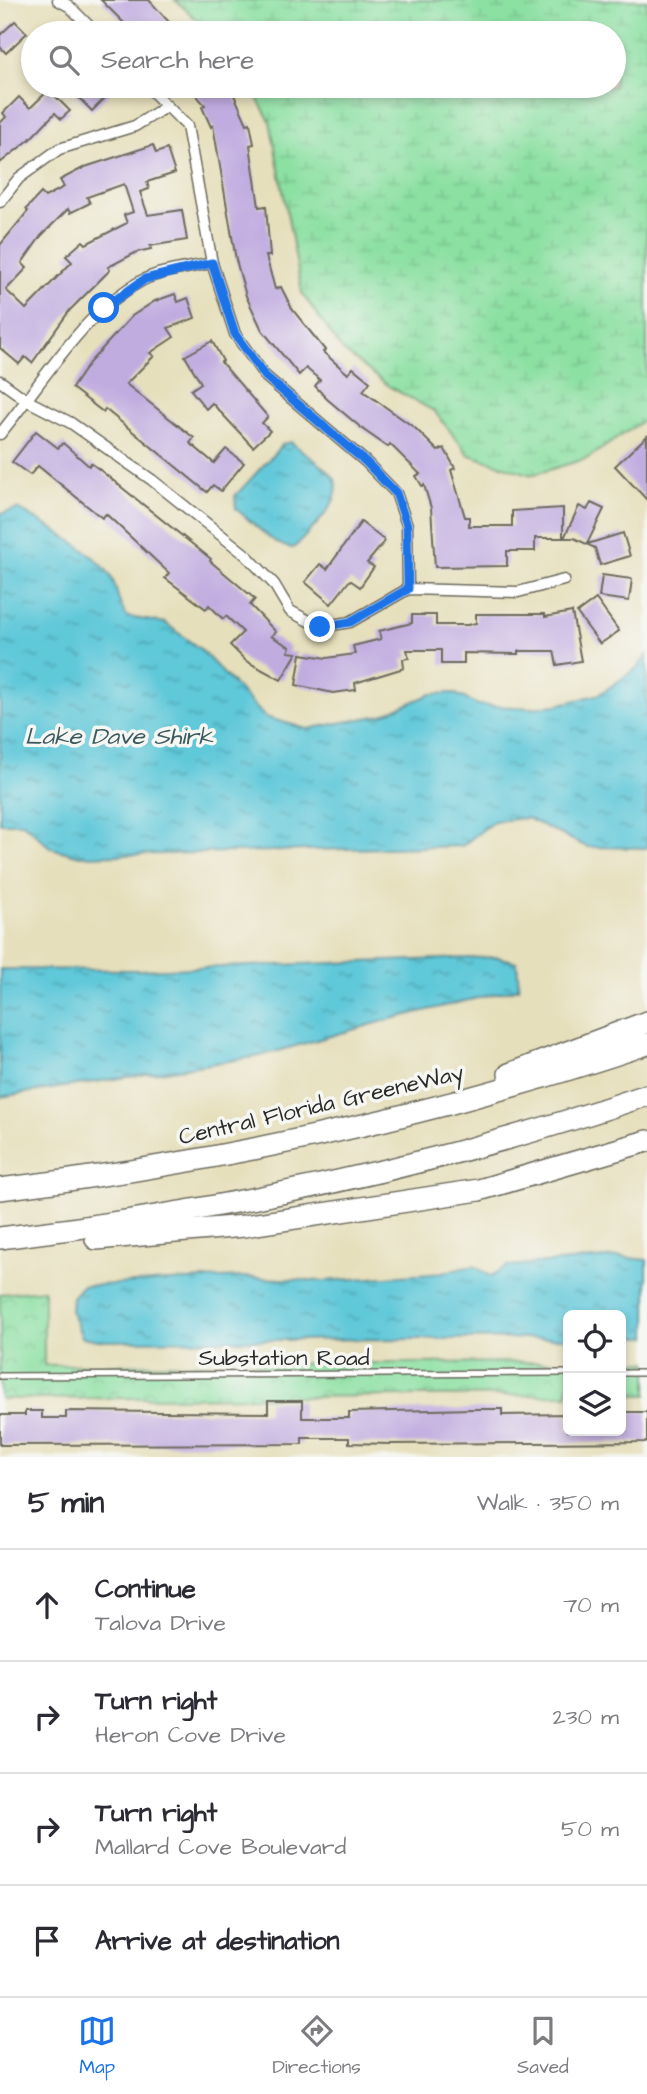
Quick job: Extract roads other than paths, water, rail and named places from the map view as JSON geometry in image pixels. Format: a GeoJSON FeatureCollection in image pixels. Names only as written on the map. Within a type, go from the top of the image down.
{"type":"FeatureCollection","features":[{"type":"Feature","properties":{"kind":"highway"},"geometry":{"type":"LineString","coordinates":[[239,1153],[372,1117],[485,1082],[647,1022]]}},
{"type":"Feature","properties":{"kind":"highway","name":"Central Florida GreeneWay"},"geometry":{"type":"LineString","coordinates":[[0,1189],[114,1174],[239,1153],[425,1110],[647,1044]]}},
{"type":"Feature","properties":{"kind":"highway"},"geometry":{"type":"LineString","coordinates":[[0,1238],[122,1222],[312,1187],[501,1140],[647,1095]]}},
{"type":"Feature","properties":{"kind":"highway"},"geometry":{"type":"LineString","coordinates":[[0,1245],[67,1242],[244,1226],[479,1190],[647,1141]]}},
{"type":"Feature","properties":{"kind":"street"},"geometry":{"type":"LineString","coordinates":[[58,0],[69,6],[84,21]]}},
{"type":"Feature","properties":{"kind":"street"},"geometry":{"type":"LineString","coordinates":[[159,98],[187,126],[212,263],[235,334],[265,376],[366,462],[396,493],[407,525],[408,589]]}},
{"type":"Feature","properties":{"kind":"street"},"geometry":{"type":"LineString","coordinates":[[0,201],[19,178],[59,149],[135,126],[167,106]]}},
{"type":"Feature","properties":{"kind":"street"},"geometry":{"type":"LineString","coordinates":[[0,435],[82,331],[104,308],[145,279],[212,263]]}},
{"type":"Feature","properties":{"kind":"street"},"geometry":{"type":"LineString","coordinates":[[0,381],[28,401],[71,423],[152,480],[246,555],[274,584],[290,611],[320,627],[350,622],[408,589],[518,592],[564,580]]}},
{"type":"Feature","properties":{"kind":"lane","name":"Substation Road"},"geometry":{"type":"LineString","coordinates":[[0,1376],[563,1373]]}},
{"type":"Feature","properties":{"kind":"lane"},"geometry":{"type":"LineString","coordinates":[[626,1373],[647,1373]]}},
{"type":"Feature","properties":{"kind":"water"},"geometry":{"type":"Polygon","coordinates":[[[291,442],[331,474],[336,483],[336,493],[326,513],[294,548],[272,539],[236,509],[235,496],[283,444],[291,442]]]}},
{"type":"Feature","properties":{"kind":"water","name":"Lake Dave Shirk"},"geometry":{"type":"Polygon","coordinates":[[[18,509],[69,539],[94,558],[111,577],[121,606],[128,617],[165,623],[200,649],[265,717],[307,729],[382,715],[431,694],[454,693],[478,705],[531,708],[557,705],[600,694],[637,668],[647,655],[647,848],[587,847],[527,818],[494,821],[462,846],[80,856],[51,848],[23,823],[0,823],[0,514],[18,509]]]}},
{"type":"Feature","properties":{"kind":"water"},"geometry":{"type":"Polygon","coordinates":[[[497,957],[517,962],[519,988],[391,1019],[260,1056],[0,1097],[0,969],[139,970],[497,957]]]}},
{"type":"Feature","properties":{"kind":"water"},"geometry":{"type":"Polygon","coordinates":[[[619,1257],[647,1260],[647,1337],[626,1337],[626,1310],[563,1310],[563,1338],[104,1341],[82,1337],[71,1311],[72,1297],[82,1286],[240,1277],[322,1281],[432,1274],[474,1266],[491,1276],[508,1266],[619,1257]]]}}]}
